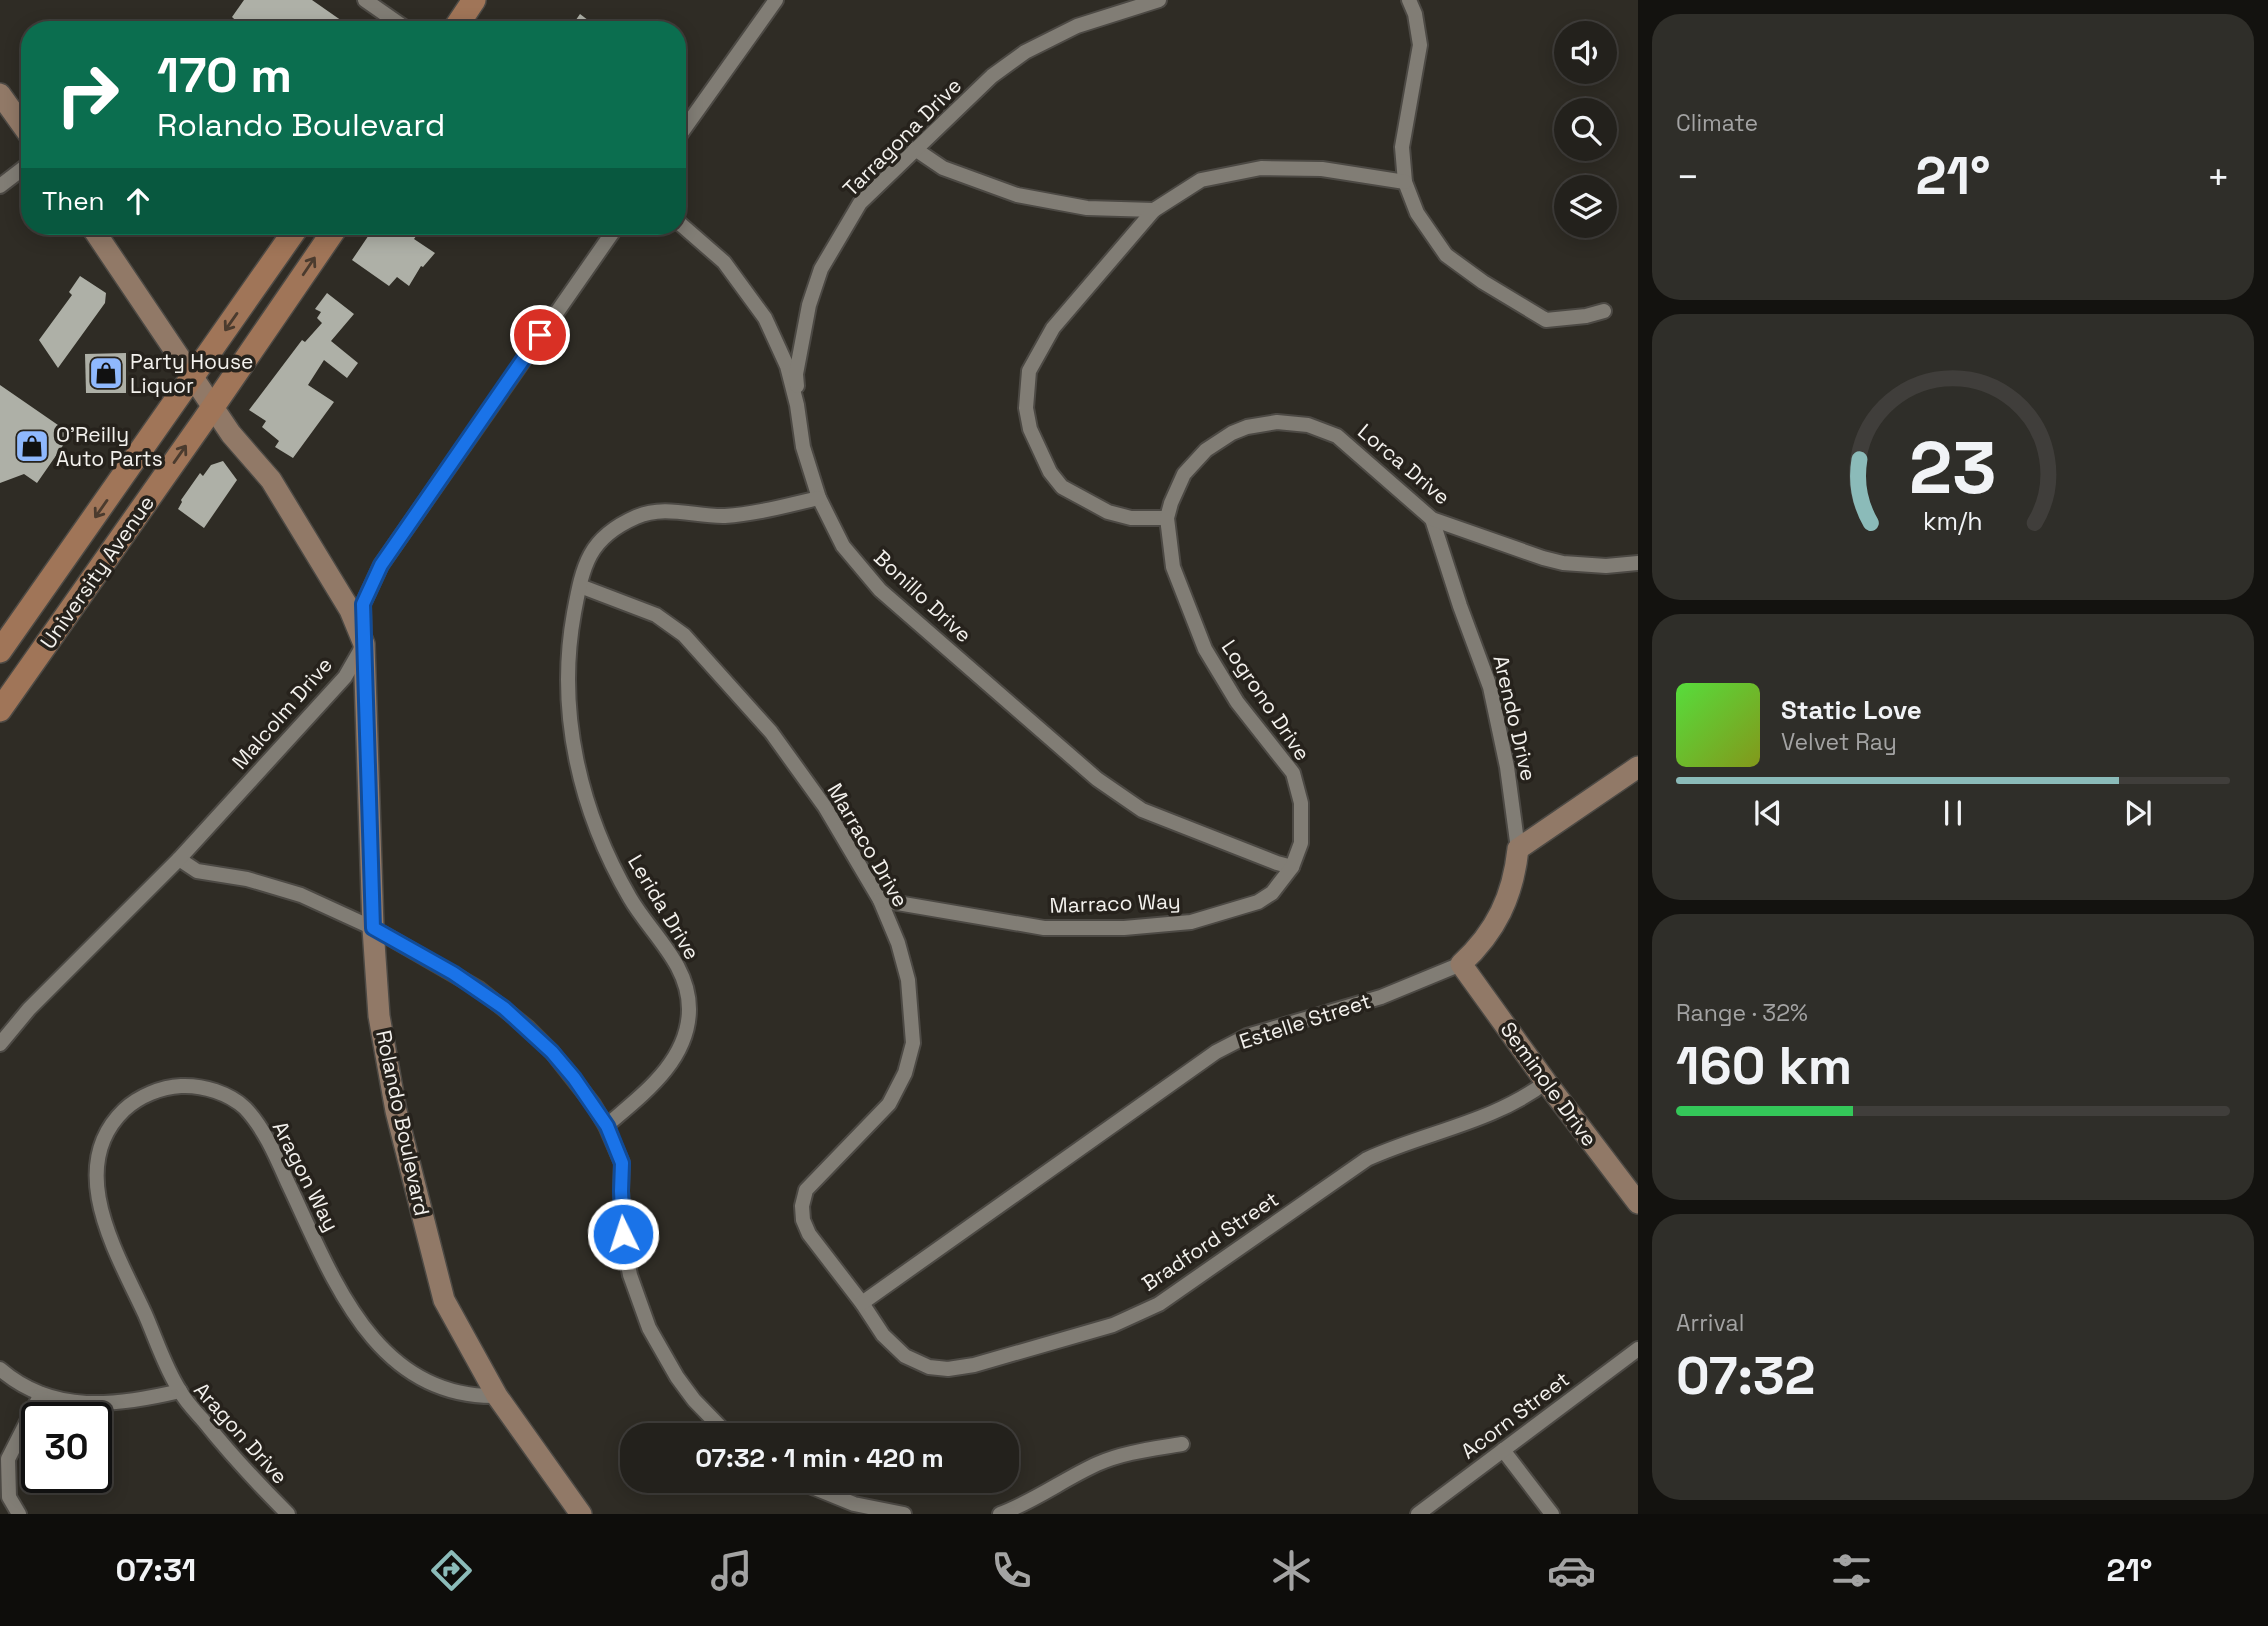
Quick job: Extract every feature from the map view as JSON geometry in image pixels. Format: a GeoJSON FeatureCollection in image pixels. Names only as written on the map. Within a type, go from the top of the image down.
{"type":"FeatureCollection","features":[{"type":"Feature","properties":{"kind":"main road"},"geometry":{"type":"LineString","coordinates":[[459,21],[474,0]]}},
{"type":"Feature","properties":{"kind":"main road","name":"University Avenue"},"geometry":{"type":"LineString","coordinates":[[0,651],[292,235]]}},
{"type":"Feature","properties":{"kind":"main road","name":"University Avenue"},"geometry":{"type":"LineString","coordinates":[[0,710],[331,235]]}},
{"type":"Feature","properties":{"kind":"street"},"geometry":{"type":"LineString","coordinates":[[365,0],[395,21]]}},
{"type":"Feature","properties":{"kind":"street"},"geometry":{"type":"LineString","coordinates":[[686,126],[776,0]]}},
{"type":"Feature","properties":{"kind":"street","name":"Tarragona Drive"},"geometry":{"type":"LineString","coordinates":[[797,405],[796,374],[809,305],[821,269],[860,204],[992,76],[1025,52],[1077,26],[1159,0]]}},
{"type":"Feature","properties":{"kind":"street"},"geometry":{"type":"LineString","coordinates":[[1409,0],[1415,14],[1420,45],[1402,147],[1405,182],[1417,214],[1446,255],[1483,282],[1546,320],[1586,316],[1604,311]]}},
{"type":"Feature","properties":{"kind":"street"},"geometry":{"type":"LineString","coordinates":[[0,94],[21,123]]}},
{"type":"Feature","properties":{"kind":"street"},"geometry":{"type":"LineString","coordinates":[[915,149],[943,169],[1017,195],[1087,208],[1154,210]]}},
{"type":"Feature","properties":{"kind":"street"},"geometry":{"type":"LineString","coordinates":[[1167,518],[1131,518],[1108,512],[1062,486],[1050,472],[1030,429],[1026,408],[1029,371],[1053,328],[1154,210],[1201,180],[1261,167],[1322,169],[1405,182]]}},
{"type":"Feature","properties":{"kind":"street"},"geometry":{"type":"LineString","coordinates":[[0,186],[21,170]]}},
{"type":"Feature","properties":{"kind":"street","name":"Bonillo Drive"},"geometry":{"type":"LineString","coordinates":[[686,229],[724,262],[765,318],[786,366],[797,405],[803,447],[819,498],[843,546],[880,590],[1097,779],[1142,810],[1292,867]]}},
{"type":"Feature","properties":{"kind":"street","name":"Rolando Boulevard"},"geometry":{"type":"LineString","coordinates":[[97,235],[231,434],[271,480],[350,610],[364,644],[373,928],[379,1016],[396,1111],[444,1300],[497,1396],[581,1514]]}},
{"type":"Feature","properties":{"kind":"street"},"geometry":{"type":"LineString","coordinates":[[364,644],[363,604],[381,565],[611,235]]}},
{"type":"Feature","properties":{"kind":"street","name":"Lorca Drive"},"geometry":{"type":"LineString","coordinates":[[1167,518],[1184,474],[1206,450],[1240,430],[1277,422],[1308,425],[1337,436],[1432,519],[1563,563],[1606,566],[1638,563]]}},
{"type":"Feature","properties":{"kind":"street","name":"Lerida Drive"},"geometry":{"type":"LineString","coordinates":[[607,1126],[648,1090],[671,1062],[685,1036],[689,1010],[687,992],[673,957],[631,899],[590,816],[572,741],[568,687],[570,637],[589,553],[607,534],[638,516],[665,510],[723,516],[752,513],[819,498]]}},
{"type":"Feature","properties":{"kind":"street","name":"Logrono Drive"},"geometry":{"type":"LineString","coordinates":[[1167,518],[1172,567],[1205,649],[1237,702],[1293,773],[1301,803],[1301,843],[1292,867]]}},
{"type":"Feature","properties":{"kind":"street","name":"Arendo Drive"},"geometry":{"type":"LineString","coordinates":[[1432,519],[1490,687],[1507,767],[1518,849]]}},
{"type":"Feature","properties":{"kind":"street","name":"Marraco Drive"},"geometry":{"type":"LineString","coordinates":[[580,586],[656,615],[684,635],[771,732],[825,807],[880,900],[898,943],[908,980],[913,1043],[905,1073],[889,1104],[806,1190],[802,1206],[803,1220],[809,1234],[862,1303]]}},
{"type":"Feature","properties":{"kind":"street","name":"Malcolm Drive"},"geometry":{"type":"LineString","coordinates":[[0,1044],[29,1009],[179,859],[345,677],[364,644]]}},
{"type":"Feature","properties":{"kind":"street"},"geometry":{"type":"LineString","coordinates":[[1518,849],[1638,767]]}},
{"type":"Feature","properties":{"kind":"street","name":"Estelle Street"},"geometry":{"type":"LineString","coordinates":[[862,1303],[1216,1052],[1247,1036],[1381,996],[1461,964],[1486,938],[1501,914],[1512,888],[1518,849]]}},
{"type":"Feature","properties":{"kind":"street"},"geometry":{"type":"LineString","coordinates":[[179,859],[197,871],[247,879],[302,895],[373,928],[453,973],[504,1008],[552,1052],[574,1078],[607,1126],[622,1163],[625,1248],[630,1275],[646,1320],[677,1377],[716,1423]]}},
{"type":"Feature","properties":{"kind":"street","name":"Marraco Way"},"geometry":{"type":"LineString","coordinates":[[880,900],[1044,928],[1124,928],[1191,922],[1258,902],[1272,893],[1292,867]]}},
{"type":"Feature","properties":{"kind":"street","name":"Seminole Drive"},"geometry":{"type":"LineString","coordinates":[[1461,964],[1638,1203]]}},
{"type":"Feature","properties":{"kind":"street","name":"Bradford Street"},"geometry":{"type":"LineString","coordinates":[[862,1303],[883,1335],[905,1356],[929,1367],[938,1368],[974,1365],[1112,1325],[1159,1304],[1367,1159],[1400,1144],[1478,1119],[1531,1094],[1546,1082]]}},
{"type":"Feature","properties":{"kind":"street","name":"Aragon Way"},"geometry":{"type":"LineString","coordinates":[[180,1391],[113,1244],[96,1189],[95,1174],[102,1143],[118,1116],[141,1098],[167,1088],[195,1086],[222,1094],[245,1109],[269,1143],[345,1302],[372,1339],[412,1373],[443,1388],[478,1397],[497,1396]]}},
{"type":"Feature","properties":{"kind":"street","name":"Acorn Street"},"geometry":{"type":"LineString","coordinates":[[1418,1514],[1638,1349]]}},
{"type":"Feature","properties":{"kind":"street","name":"Aragon Drive"},"geometry":{"type":"LineString","coordinates":[[0,1370],[14,1381],[41,1394],[79,1404],[145,1399],[180,1391],[235,1461],[288,1514]]}},
{"type":"Feature","properties":{"kind":"street"},"geometry":{"type":"LineString","coordinates":[[19,1514],[9,1497],[8,1459],[41,1394]]}},
{"type":"Feature","properties":{"kind":"street"},"geometry":{"type":"LineString","coordinates":[[1000,1514],[1019,1507],[1097,1464],[1123,1455],[1182,1444]]}},
{"type":"Feature","properties":{"kind":"street"},"geometry":{"type":"LineString","coordinates":[[1503,1450],[1552,1514]]}},
{"type":"Feature","properties":{"kind":"street"},"geometry":{"type":"LineString","coordinates":[[822,1493],[854,1504],[904,1514]]}},
{"type":"Feature","properties":{"kind":"building"},"geometry":{"type":"Polygon","coordinates":[[[244,0],[312,0],[342,21],[236,21],[232,17],[244,0]]]}},
{"type":"Feature","properties":{"kind":"building"},"geometry":{"type":"Polygon","coordinates":[[[580,14],[589,21],[575,21],[580,14]]]}},
{"type":"Feature","properties":{"kind":"building"},"geometry":{"type":"Polygon","coordinates":[[[369,235],[417,235],[414,239],[435,253],[421,266],[409,286],[397,277],[389,286],[352,260],[369,235]]]}},
{"type":"Feature","properties":{"kind":"building"},"geometry":{"type":"Polygon","coordinates":[[[80,276],[106,293],[105,303],[58,368],[39,340],[72,295],[69,292],[80,276]]]}},
{"type":"Feature","properties":{"kind":"building"},"geometry":{"type":"Polygon","coordinates":[[[327,293],[354,314],[331,341],[358,363],[347,378],[324,360],[308,385],[334,402],[293,458],[275,447],[279,441],[262,427],[266,421],[249,410],[302,340],[305,342],[322,323],[317,318],[321,312],[315,309],[327,293]]]}},
{"type":"Feature","properties":{"kind":"building","name":"Party House Liquor"},"geometry":{"type":"Polygon","coordinates":[[[126,353],[126,393],[86,393],[85,354],[126,353]]]}},
{"type":"Feature","properties":{"kind":"building","name":"O'Reilly Auto Parts"},"geometry":{"type":"Polygon","coordinates":[[[0,385],[71,434],[37,483],[24,474],[0,483],[0,385]]]}},
{"type":"Feature","properties":{"kind":"building"},"geometry":{"type":"Polygon","coordinates":[[[223,461],[237,480],[204,528],[178,509],[181,500],[200,473],[203,476],[211,465],[223,461]]]}},
{"type":"Feature","properties":{"kind":"place","name":"Party House Liquor"},"geometry":{"type":"Point","coordinates":[106,373]}},
{"type":"Feature","properties":{"kind":"place","name":"O'Reilly Auto Parts"},"geometry":{"type":"Point","coordinates":[32,446]}},
{"type":"Feature","properties":{"kind":"route"},"geometry":{"type":"LineString","coordinates":[[540,335],[381,565],[363,604],[373,928],[479,989],[528,1028],[574,1078],[607,1126],[622,1163],[623,1234]]}}]}
